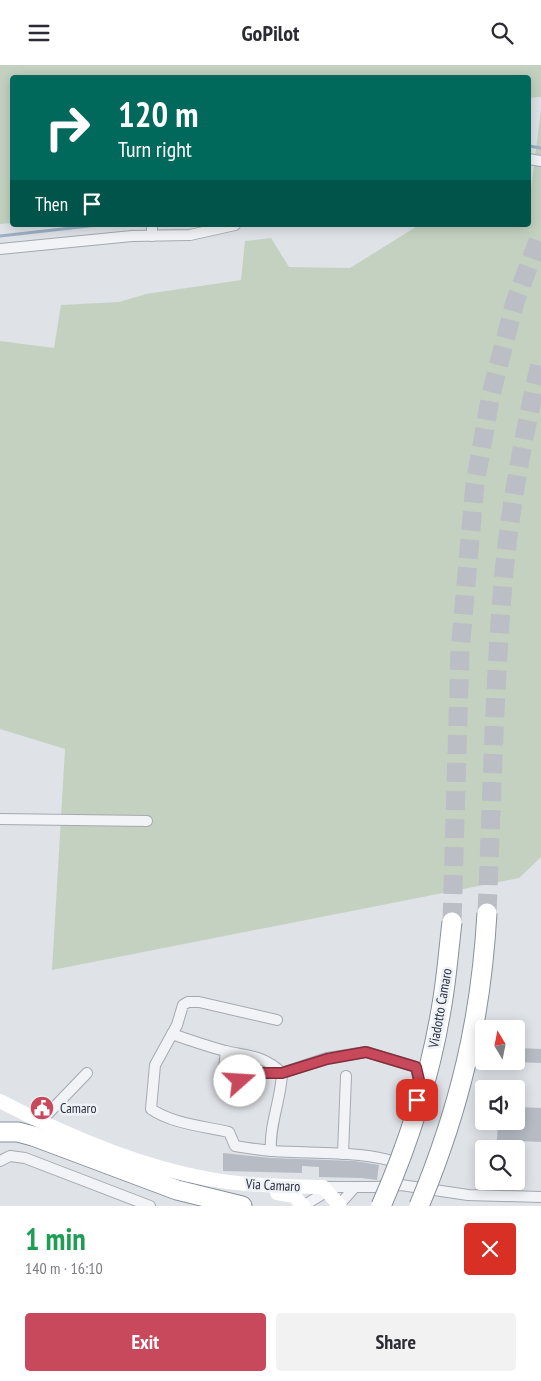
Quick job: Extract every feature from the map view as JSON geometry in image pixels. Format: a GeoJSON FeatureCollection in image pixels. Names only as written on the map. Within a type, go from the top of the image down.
{"type":"FeatureCollection","features":[{"type":"Feature","properties":{"kind":"highway"},"geometry":{"type":"LineString","coordinates":[[419,1206],[448,1131],[468,1059],[479,1001],[487,913]]}},
{"type":"Feature","properties":{"kind":"highway","name":"Viadotto Camaro"},"geometry":{"type":"LineString","coordinates":[[381,1206],[413,1125],[428,1072],[443,1000],[452,922]]}},
{"type":"Feature","properties":{"kind":"highway"},"geometry":{"type":"LineString","coordinates":[[0,1132],[18,1132],[33,1136],[177,1190],[242,1206]]}},
{"type":"Feature","properties":{"kind":"highway"},"geometry":{"type":"LineString","coordinates":[[0,1144],[13,1142],[24,1144],[187,1206]]}},
{"type":"Feature","properties":{"kind":"street"},"geometry":{"type":"LineString","coordinates":[[152,227],[152,236]]}},
{"type":"Feature","properties":{"kind":"street"},"geometry":{"type":"LineString","coordinates":[[0,249],[103,238],[190,235],[226,227]]}},
{"type":"Feature","properties":{"kind":"street"},"geometry":{"type":"LineString","coordinates":[[0,819],[148,821]]}},
{"type":"Feature","properties":{"kind":"street"},"geometry":{"type":"LineString","coordinates":[[226,1051],[223,1077],[240,1081],[255,1073],[282,1073],[327,1059],[366,1052],[416,1067],[420,1084],[405,1165],[384,1158],[271,1151],[235,1146],[229,1132],[179,1121],[151,1109],[155,1065],[177,1025],[183,1005],[188,1002],[199,1002],[278,1020]]}},
{"type":"Feature","properties":{"kind":"street"},"geometry":{"type":"LineString","coordinates":[[172,1035],[226,1051],[250,1055],[273,1064],[282,1073],[282,1085],[270,1139],[271,1151]]}},
{"type":"Feature","properties":{"kind":"street"},"geometry":{"type":"LineString","coordinates":[[41,1121],[87,1073]]}},
{"type":"Feature","properties":{"kind":"street"},"geometry":{"type":"LineString","coordinates":[[343,1154],[346,1076]]}},
{"type":"Feature","properties":{"kind":"street","name":"Via Camaro"},"geometry":{"type":"LineString","coordinates":[[0,1101],[41,1121],[136,1159],[209,1179],[241,1183],[328,1188],[401,1185],[468,1195],[541,1197]]}},
{"type":"Feature","properties":{"kind":"street","name":"Via Camaro"},"geometry":{"type":"LineString","coordinates":[[0,1106],[16,1110]]}},
{"type":"Feature","properties":{"kind":"street"},"geometry":{"type":"LineString","coordinates":[[0,1110],[16,1110]]}},
{"type":"Feature","properties":{"kind":"street"},"geometry":{"type":"LineString","coordinates":[[0,1161],[10,1156],[25,1158],[143,1205]]}},
{"type":"Feature","properties":{"kind":"street"},"geometry":{"type":"LineString","coordinates":[[241,1183],[270,1192],[294,1195],[303,1206],[328,1188],[339,1206],[355,1187]]}},
{"type":"Feature","properties":{"kind":"green space"},"geometry":{"type":"Polygon","coordinates":[[[0,65],[541,65],[541,97],[531,98],[531,75],[10,75],[10,223],[0,224],[0,65]]]}},
{"type":"Feature","properties":{"kind":"green space"},"geometry":{"type":"Polygon","coordinates":[[[541,110],[541,857],[519,878],[52,970],[65,749],[0,729],[0,341],[54,348],[61,305],[119,302],[146,294],[241,280],[245,241],[271,238],[289,267],[350,268],[416,227],[531,227],[531,189],[541,110]]]}},
{"type":"Feature","properties":{"kind":"building"},"geometry":{"type":"Polygon","coordinates":[[[525,1048],[541,1049],[541,1063],[525,1062],[525,1048]]]}},
{"type":"Feature","properties":{"kind":"building"},"geometry":{"type":"Polygon","coordinates":[[[525,1107],[541,1108],[541,1142],[497,1140],[498,1130],[525,1130],[525,1107]]]}},
{"type":"Feature","properties":{"kind":"building"},"geometry":{"type":"Polygon","coordinates":[[[223,1153],[271,1158],[355,1161],[379,1165],[377,1180],[319,1177],[319,1167],[302,1166],[302,1173],[223,1171],[223,1153]]]}},
{"type":"Feature","properties":{"kind":"waterway"},"geometry":{"type":"LineString","coordinates":[[531,146],[541,148]]}},
{"type":"Feature","properties":{"kind":"waterway"},"geometry":{"type":"LineString","coordinates":[[0,236],[80,227]]}},
{"type":"Feature","properties":{"kind":"tunnel"},"geometry":{"type":"LineString","coordinates":[[452,922],[460,651],[475,484],[491,394],[515,302],[541,233]]}},
{"type":"Feature","properties":{"kind":"tunnel"},"geometry":{"type":"LineString","coordinates":[[487,913],[496,699],[504,572],[510,518],[519,465],[541,359]]}},
{"type":"Feature","properties":{"kind":"place","name":"Camaro"},"geometry":{"type":"Point","coordinates":[42,1108]}},
{"type":"Feature","properties":{"kind":"route"},"geometry":{"type":"LineString","coordinates":[[240,1081],[255,1073],[282,1073],[327,1059],[366,1052],[416,1067],[420,1084],[417,1100]]}}]}
